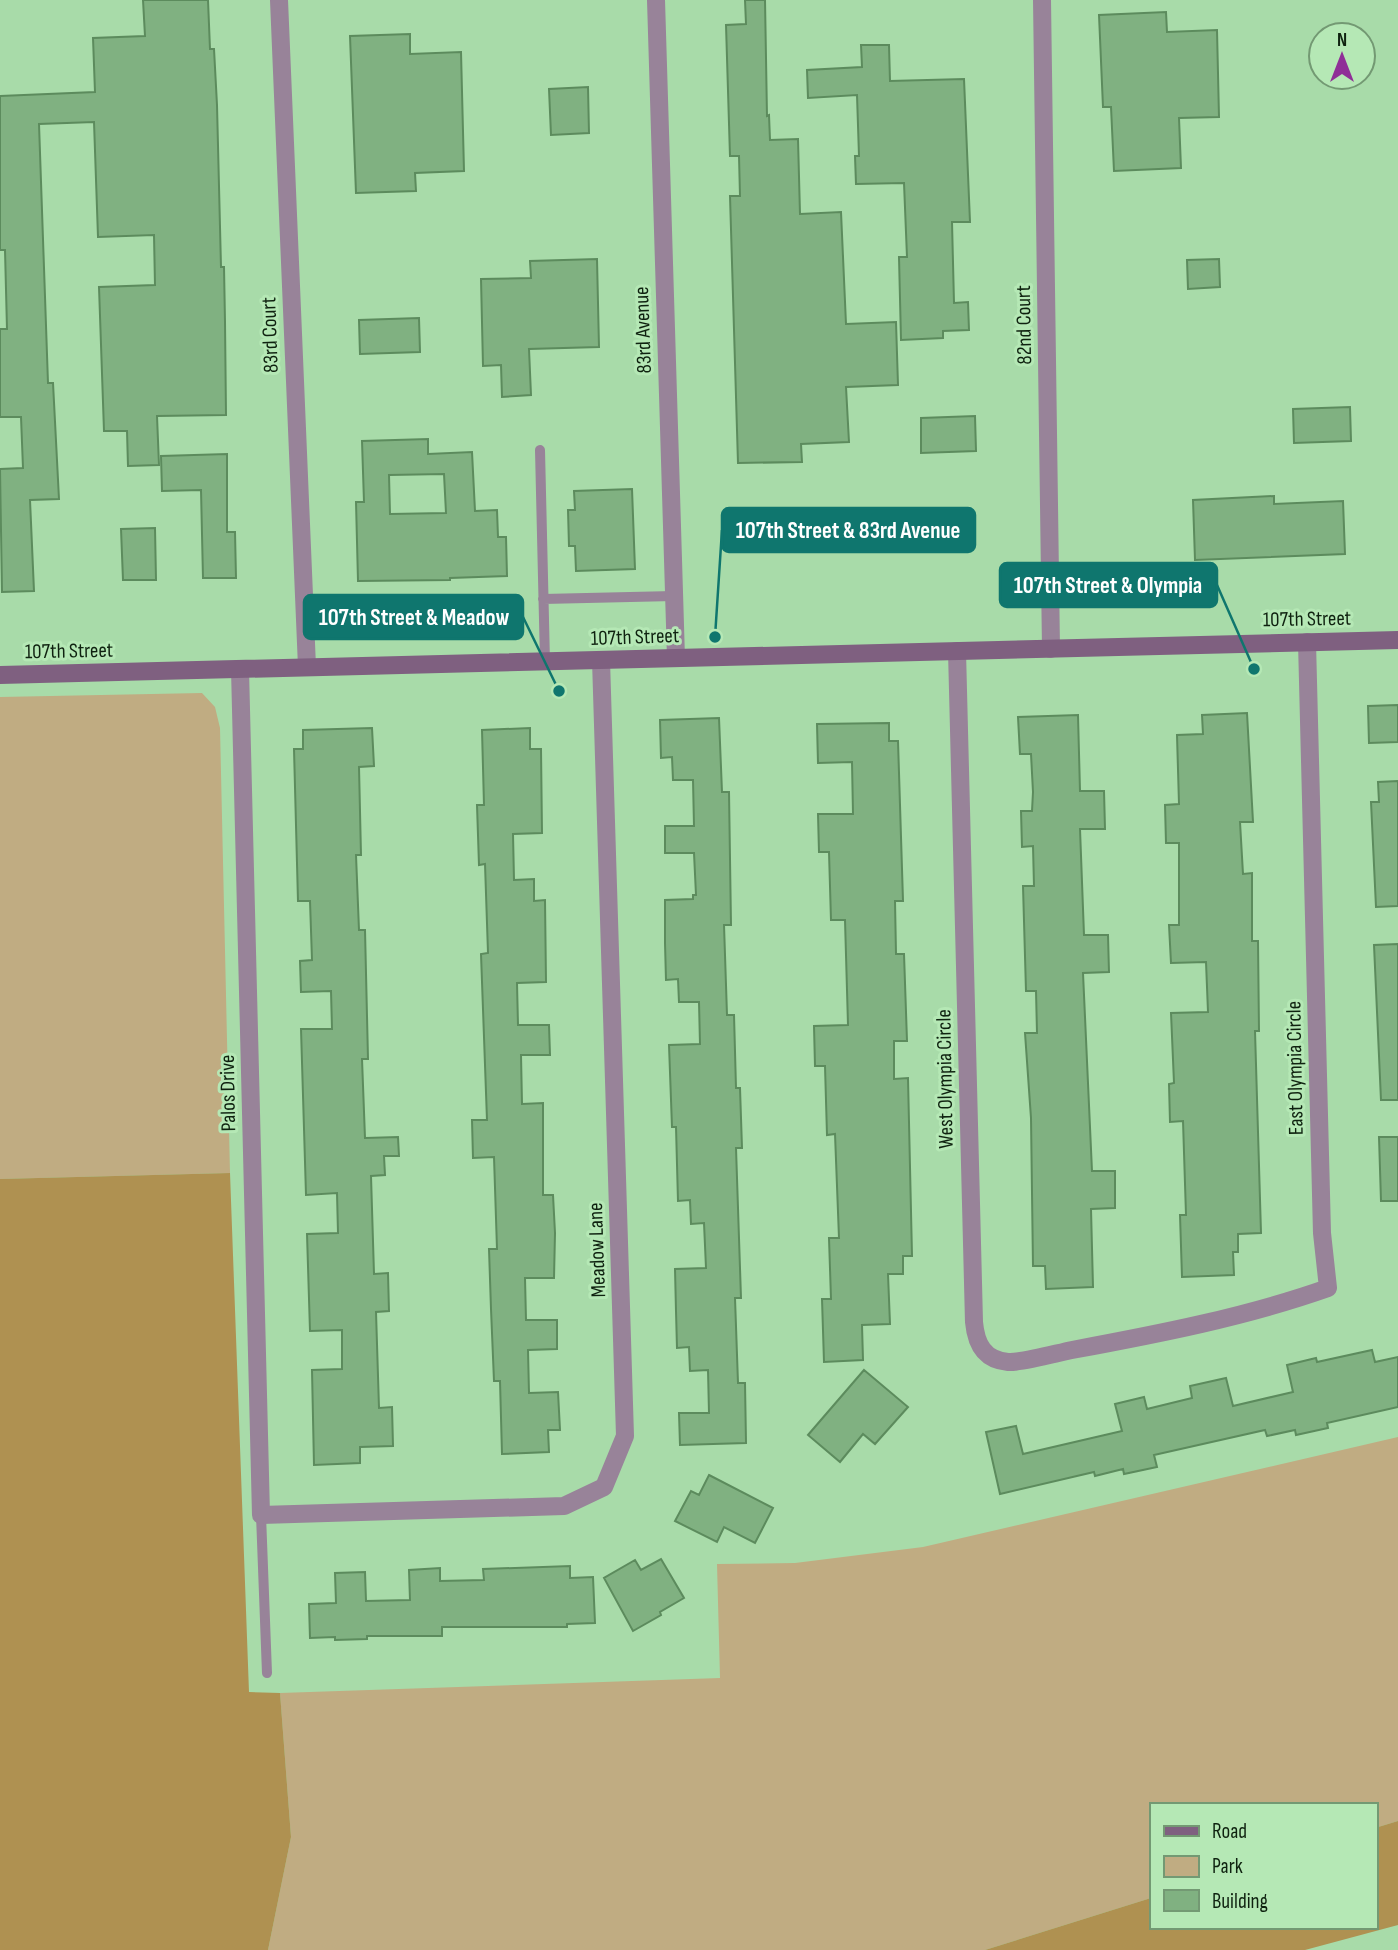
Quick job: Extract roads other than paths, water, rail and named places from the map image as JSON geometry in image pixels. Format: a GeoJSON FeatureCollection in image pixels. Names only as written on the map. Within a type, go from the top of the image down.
{"type":"FeatureCollection","features":[{"type":"Feature","properties":{"kind":"street","name":"83rd Court"},"geometry":{"type":"LineString","coordinates":[[279,0],[307,667]]}},
{"type":"Feature","properties":{"kind":"street","name":"83rd Avenue"},"geometry":{"type":"LineString","coordinates":[[656,0],[676,658]]}},
{"type":"Feature","properties":{"kind":"street","name":"82nd Court"},"geometry":{"type":"LineString","coordinates":[[1042,0],[1051,649]]}},
{"type":"Feature","properties":{"kind":"street","name":"107th Street"},"geometry":{"type":"LineString","coordinates":[[0,676],[1398,640]]}},
{"type":"Feature","properties":{"kind":"street","name":"East Olympia Circle"},"geometry":{"type":"LineString","coordinates":[[1131,1339],[1283,1304],[1328,1288],[1322,1233],[1307,642]]}},
{"type":"Feature","properties":{"kind":"street","name":"West Olympia Circle"},"geometry":{"type":"LineString","coordinates":[[957,651],[976,1340],[985,1354],[1009,1362],[1131,1339]]}},
{"type":"Feature","properties":{"kind":"street","name":"Meadow Lane"},"geometry":{"type":"LineString","coordinates":[[261,1516],[564,1506],[604,1487],[625,1436],[601,660]]}},
{"type":"Feature","properties":{"kind":"street","name":"Palos Drive"},"geometry":{"type":"LineString","coordinates":[[240,670],[261,1516]]}},
{"type":"Feature","properties":{"kind":"lane"},"geometry":{"type":"LineString","coordinates":[[540,450],[545,662]]}},
{"type":"Feature","properties":{"kind":"lane"},"geometry":{"type":"LineString","coordinates":[[543,599],[674,596]]}},
{"type":"Feature","properties":{"kind":"lane"},"geometry":{"type":"LineString","coordinates":[[261,1516],[267,1673]]}},
{"type":"Feature","properties":{"kind":"place","name":"107th Street & 83rd Avenue"},"geometry":{"type":"Point","coordinates":[715,637]}},
{"type":"Feature","properties":{"kind":"place","name":"107th Street & Olympia"},"geometry":{"type":"Point","coordinates":[1254,669]}},
{"type":"Feature","properties":{"kind":"place","name":"107th Street & Meadow"},"geometry":{"type":"Point","coordinates":[559,691]}}]}
